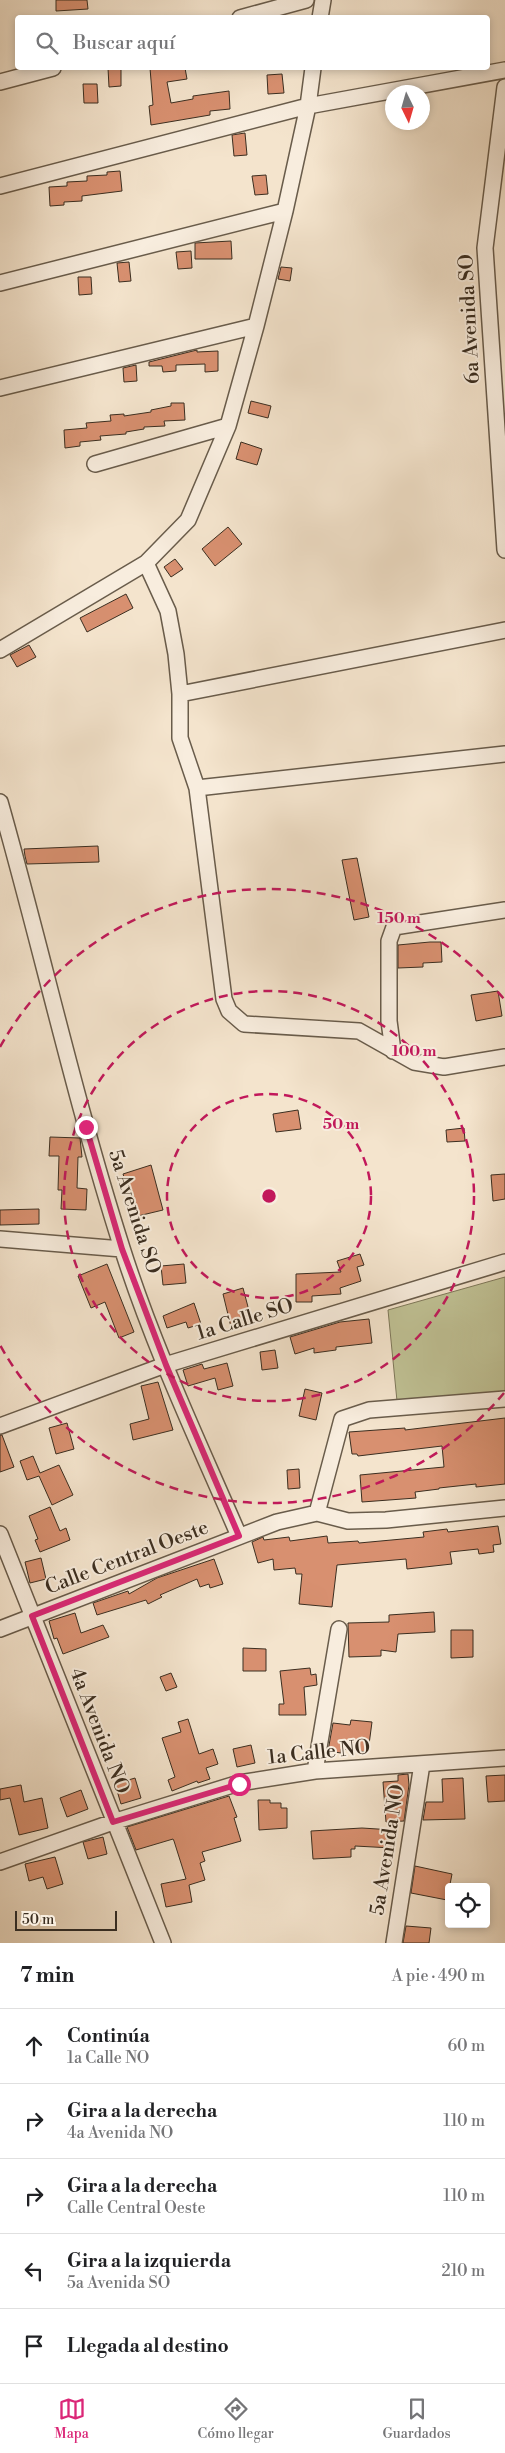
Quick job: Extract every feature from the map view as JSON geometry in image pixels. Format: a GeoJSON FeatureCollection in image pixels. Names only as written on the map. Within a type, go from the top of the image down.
{"type":"FeatureCollection","features":[{"type":"Feature","properties":{"kind":"street"},"geometry":{"type":"LineString","coordinates":[[251,15],[306,0]]}},
{"type":"Feature","properties":{"kind":"street"},"geometry":{"type":"LineString","coordinates":[[320,15],[323,0]]}},
{"type":"Feature","properties":{"kind":"street"},"geometry":{"type":"LineString","coordinates":[[0,82],[45,70]]}},
{"type":"Feature","properties":{"kind":"street"},"geometry":{"type":"LineString","coordinates":[[0,650],[146,563],[188,520],[228,426],[256,326],[286,211],[308,106],[313,70]]}},
{"type":"Feature","properties":{"kind":"street"},"geometry":{"type":"LineString","coordinates":[[0,186],[308,106],[505,70]]}},
{"type":"Feature","properties":{"kind":"street","name":"6a Avenida SO"},"geometry":{"type":"LineString","coordinates":[[505,88],[485,248],[501,440],[505,550]]}},
{"type":"Feature","properties":{"kind":"street"},"geometry":{"type":"LineString","coordinates":[[0,283],[286,211]]}},
{"type":"Feature","properties":{"kind":"street"},"geometry":{"type":"LineString","coordinates":[[0,388],[256,326]]}},
{"type":"Feature","properties":{"kind":"street"},"geometry":{"type":"LineString","coordinates":[[95,464],[228,426]]}},
{"type":"Feature","properties":{"kind":"street"},"geometry":{"type":"LineString","coordinates":[[146,563],[168,611],[176,654],[180,694],[180,738],[197,788],[224,999],[229,1011],[244,1024],[359,1031],[414,1062],[444,1067],[505,1057]]}},
{"type":"Feature","properties":{"kind":"street"},"geometry":{"type":"LineString","coordinates":[[180,694],[505,630]]}},
{"type":"Feature","properties":{"kind":"street"},"geometry":{"type":"LineString","coordinates":[[197,788],[505,754]]}},
{"type":"Feature","properties":{"kind":"street","name":"5a Avenida SO"},"geometry":{"type":"LineString","coordinates":[[0,802],[86,1127],[122,1249],[166,1365],[239,1536]]}},
{"type":"Feature","properties":{"kind":"street"},"geometry":{"type":"LineString","coordinates":[[393,1051],[389,1021],[389,941],[394,927],[505,910]]}},
{"type":"Feature","properties":{"kind":"street"},"geometry":{"type":"LineString","coordinates":[[0,1239],[122,1249]]}},
{"type":"Feature","properties":{"kind":"street","name":"1a Calle SO"},"geometry":{"type":"LineString","coordinates":[[0,1426],[166,1365],[505,1262]]}},
{"type":"Feature","properties":{"kind":"street"},"geometry":{"type":"LineString","coordinates":[[317,1513],[342,1420],[369,1410],[505,1400]]}},
{"type":"Feature","properties":{"kind":"street","name":"Calle Central Oeste"},"geometry":{"type":"LineString","coordinates":[[0,1629],[277,1522],[317,1513],[348,1521],[386,1520],[505,1508]]}},
{"type":"Feature","properties":{"kind":"street","name":"4a Avenida NO"},"geometry":{"type":"LineString","coordinates":[[0,1534],[162,1943]]}},
{"type":"Feature","properties":{"kind":"street"},"geometry":{"type":"LineString","coordinates":[[315,1771],[339,1629]]}},
{"type":"Feature","properties":{"kind":"street","name":"1a Calle NO"},"geometry":{"type":"LineString","coordinates":[[0,1862],[113,1822],[239,1784],[315,1771],[505,1758]]}},
{"type":"Feature","properties":{"kind":"street","name":"5a Avenida NO"},"geometry":{"type":"LineString","coordinates":[[394,1943],[422,1764]]}},
{"type":"Feature","properties":{"kind":"green space"},"geometry":{"type":"Polygon","coordinates":[[[505,1277],[505,1391],[397,1401],[388,1310],[505,1277]]]}},
{"type":"Feature","properties":{"kind":"building"},"geometry":{"type":"Polygon","coordinates":[[[56,0],[87,0],[88,9],[56,11],[56,0]]]}},
{"type":"Feature","properties":{"kind":"building"},"geometry":{"type":"Polygon","coordinates":[[[108,70],[121,70],[121,86],[109,87],[108,70]]]}},
{"type":"Feature","properties":{"kind":"building"},"geometry":{"type":"Polygon","coordinates":[[[150,70],[185,70],[187,79],[167,82],[171,103],[193,99],[193,96],[229,91],[230,109],[210,111],[210,115],[151,125],[149,106],[153,105],[150,70]]]}},
{"type":"Feature","properties":{"kind":"building"},"geometry":{"type":"Polygon","coordinates":[[[282,74],[284,93],[268,94],[267,75],[282,74]]]}},
{"type":"Feature","properties":{"kind":"building"},"geometry":{"type":"Polygon","coordinates":[[[83,84],[97,84],[98,103],[84,103],[83,84]]]}},
{"type":"Feature","properties":{"kind":"building"},"geometry":{"type":"Polygon","coordinates":[[[245,133],[247,155],[234,156],[232,135],[245,133]]]}},
{"type":"Feature","properties":{"kind":"building"},"geometry":{"type":"Polygon","coordinates":[[[120,171],[122,191],[82,196],[82,201],[64,202],[64,205],[50,206],[49,187],[67,186],[67,182],[87,181],[87,176],[107,175],[107,172],[120,171]]]}},
{"type":"Feature","properties":{"kind":"building"},"geometry":{"type":"Polygon","coordinates":[[[266,175],[268,194],[255,195],[252,176],[266,175]]]}},
{"type":"Feature","properties":{"kind":"building"},"geometry":{"type":"Polygon","coordinates":[[[231,241],[232,259],[195,259],[195,243],[231,241]]]}},
{"type":"Feature","properties":{"kind":"building"},"geometry":{"type":"Polygon","coordinates":[[[191,251],[192,268],[178,269],[176,252],[191,251]]]}},
{"type":"Feature","properties":{"kind":"building"},"geometry":{"type":"Polygon","coordinates":[[[129,262],[131,281],[119,282],[117,263],[129,262]]]}},
{"type":"Feature","properties":{"kind":"building"},"geometry":{"type":"Polygon","coordinates":[[[281,267],[292,268],[290,281],[278,279],[281,267]]]}},
{"type":"Feature","properties":{"kind":"building"},"geometry":{"type":"Polygon","coordinates":[[[78,277],[91,277],[92,294],[79,295],[78,277]]]}},
{"type":"Feature","properties":{"kind":"building"},"geometry":{"type":"Polygon","coordinates":[[[197,350],[197,352],[218,351],[218,371],[205,372],[205,364],[176,365],[176,371],[163,372],[162,366],[149,366],[149,362],[197,350]]]}},
{"type":"Feature","properties":{"kind":"building"},"geometry":{"type":"Polygon","coordinates":[[[136,365],[137,381],[124,382],[123,368],[136,365]]]}},
{"type":"Feature","properties":{"kind":"building"},"geometry":{"type":"Polygon","coordinates":[[[251,401],[271,406],[268,418],[248,413],[251,401]]]}},
{"type":"Feature","properties":{"kind":"building"},"geometry":{"type":"Polygon","coordinates":[[[171,403],[184,403],[185,420],[164,421],[165,426],[144,427],[144,429],[126,432],[126,434],[100,436],[101,440],[80,442],[80,446],[65,448],[64,430],[87,428],[86,423],[111,421],[110,415],[124,414],[124,416],[151,412],[151,410],[171,406],[171,403]]]}},
{"type":"Feature","properties":{"kind":"building"},"geometry":{"type":"Polygon","coordinates":[[[241,442],[262,449],[257,465],[236,459],[241,442]]]}},
{"type":"Feature","properties":{"kind":"building"},"geometry":{"type":"Polygon","coordinates":[[[228,527],[242,544],[215,566],[202,549],[228,527]]]}},
{"type":"Feature","properties":{"kind":"building"},"geometry":{"type":"Polygon","coordinates":[[[175,559],[183,569],[171,577],[164,567],[175,559]]]}},
{"type":"Feature","properties":{"kind":"building"},"geometry":{"type":"Polygon","coordinates":[[[126,594],[133,608],[87,632],[80,618],[126,594]]]}},
{"type":"Feature","properties":{"kind":"building"},"geometry":{"type":"Polygon","coordinates":[[[29,645],[36,657],[17,667],[10,655],[29,645]]]}},
{"type":"Feature","properties":{"kind":"building"},"geometry":{"type":"Polygon","coordinates":[[[98,846],[99,862],[27,864],[24,849],[98,846]]]}},
{"type":"Feature","properties":{"kind":"building"},"geometry":{"type":"Polygon","coordinates":[[[357,858],[369,917],[354,920],[342,860],[357,858]]]}},
{"type":"Feature","properties":{"kind":"building"},"geometry":{"type":"Polygon","coordinates":[[[441,942],[442,962],[423,963],[423,967],[398,968],[398,945],[441,942]]]}},
{"type":"Feature","properties":{"kind":"building"},"geometry":{"type":"Polygon","coordinates":[[[498,991],[502,1016],[476,1021],[471,995],[498,991]]]}},
{"type":"Feature","properties":{"kind":"building"},"geometry":{"type":"Polygon","coordinates":[[[298,1110],[301,1129],[276,1132],[273,1114],[298,1110]]]}},
{"type":"Feature","properties":{"kind":"building"},"geometry":{"type":"Polygon","coordinates":[[[464,1128],[465,1141],[447,1142],[446,1130],[464,1128]]]}},
{"type":"Feature","properties":{"kind":"building"},"geometry":{"type":"Polygon","coordinates":[[[50,1137],[80,1138],[82,1157],[78,1157],[77,1188],[87,1189],[86,1210],[61,1209],[62,1190],[58,1190],[59,1156],[49,1156],[50,1137]]]}},
{"type":"Feature","properties":{"kind":"building"},"geometry":{"type":"Polygon","coordinates":[[[151,1165],[163,1210],[138,1216],[132,1191],[129,1192],[123,1174],[151,1165]]]}},
{"type":"Feature","properties":{"kind":"building"},"geometry":{"type":"Polygon","coordinates":[[[505,1174],[505,1199],[493,1201],[491,1175],[505,1174]]]}},
{"type":"Feature","properties":{"kind":"building"},"geometry":{"type":"Polygon","coordinates":[[[39,1209],[39,1224],[0,1225],[0,1210],[39,1209]]]}},
{"type":"Feature","properties":{"kind":"building"},"geometry":{"type":"Polygon","coordinates":[[[360,1254],[364,1265],[357,1267],[361,1281],[340,1288],[341,1294],[312,1296],[312,1302],[296,1302],[296,1274],[341,1272],[337,1261],[360,1254]]]}},
{"type":"Feature","properties":{"kind":"building"},"geometry":{"type":"Polygon","coordinates":[[[107,1264],[134,1332],[119,1338],[105,1302],[91,1308],[78,1276],[107,1264]]]}},
{"type":"Feature","properties":{"kind":"building"},"geometry":{"type":"Polygon","coordinates":[[[184,1264],[186,1283],[163,1285],[161,1266],[184,1264]]]}},
{"type":"Feature","properties":{"kind":"building"},"geometry":{"type":"Polygon","coordinates":[[[243,1288],[252,1322],[231,1327],[223,1294],[243,1288]]]}},
{"type":"Feature","properties":{"kind":"building"},"geometry":{"type":"Polygon","coordinates":[[[194,1303],[201,1324],[188,1328],[186,1322],[167,1328],[163,1316],[194,1303]]]}},
{"type":"Feature","properties":{"kind":"building"},"geometry":{"type":"Polygon","coordinates":[[[369,1319],[372,1343],[336,1347],[336,1350],[314,1353],[314,1348],[295,1354],[290,1337],[340,1322],[369,1319]]]}},
{"type":"Feature","properties":{"kind":"building"},"geometry":{"type":"Polygon","coordinates":[[[275,1350],[278,1368],[262,1370],[260,1352],[275,1350]]]}},
{"type":"Feature","properties":{"kind":"building"},"geometry":{"type":"Polygon","coordinates":[[[227,1363],[233,1386],[218,1390],[215,1378],[188,1386],[183,1370],[202,1364],[204,1369],[227,1363]]]}},
{"type":"Feature","properties":{"kind":"building"},"geometry":{"type":"Polygon","coordinates":[[[158,1382],[173,1430],[133,1440],[130,1424],[149,1419],[141,1386],[158,1382]]]}},
{"type":"Feature","properties":{"kind":"building"},"geometry":{"type":"Polygon","coordinates":[[[305,1389],[322,1393],[316,1420],[299,1416],[305,1389]]]}},
{"type":"Feature","properties":{"kind":"building"},"geometry":{"type":"Polygon","coordinates":[[[505,1418],[505,1484],[476,1487],[476,1484],[439,1488],[415,1492],[416,1498],[362,1502],[360,1475],[444,1467],[442,1446],[358,1456],[357,1454],[352,1454],[349,1432],[405,1428],[405,1430],[505,1418]]]}},
{"type":"Feature","properties":{"kind":"building"},"geometry":{"type":"Polygon","coordinates":[[[67,1423],[74,1449],[56,1454],[49,1428],[67,1423]]]}},
{"type":"Feature","properties":{"kind":"building"},"geometry":{"type":"Polygon","coordinates":[[[0,1435],[2,1435],[14,1467],[0,1472],[0,1435]]]}},
{"type":"Feature","properties":{"kind":"building"},"geometry":{"type":"Polygon","coordinates":[[[33,1456],[40,1473],[59,1465],[73,1495],[52,1505],[39,1476],[27,1480],[20,1461],[33,1456]]]}},
{"type":"Feature","properties":{"kind":"building"},"geometry":{"type":"Polygon","coordinates":[[[299,1469],[300,1488],[288,1489],[287,1470],[299,1469]]]}},
{"type":"Feature","properties":{"kind":"building"},"geometry":{"type":"Polygon","coordinates":[[[50,1507],[60,1531],[66,1528],[70,1540],[40,1552],[35,1540],[38,1539],[29,1516],[50,1507]]]}},
{"type":"Feature","properties":{"kind":"building"},"geometry":{"type":"Polygon","coordinates":[[[498,1526],[501,1544],[493,1545],[494,1552],[479,1554],[478,1549],[450,1552],[452,1564],[407,1569],[406,1559],[337,1565],[332,1607],[299,1604],[302,1574],[296,1574],[295,1568],[274,1570],[273,1559],[258,1563],[252,1542],[263,1537],[264,1540],[289,1537],[290,1541],[327,1536],[328,1543],[358,1541],[359,1543],[424,1537],[423,1532],[447,1529],[448,1532],[498,1526]]]}},
{"type":"Feature","properties":{"kind":"building"},"geometry":{"type":"Polygon","coordinates":[[[41,1558],[46,1579],[30,1583],[25,1562],[41,1558]]]}},
{"type":"Feature","properties":{"kind":"building"},"geometry":{"type":"Polygon","coordinates":[[[214,1559],[223,1584],[210,1588],[209,1584],[200,1587],[197,1579],[160,1595],[162,1597],[148,1604],[146,1600],[97,1615],[93,1603],[128,1591],[129,1594],[157,1578],[214,1559]]]}},
{"type":"Feature","properties":{"kind":"building"},"geometry":{"type":"Polygon","coordinates":[[[434,1612],[435,1632],[398,1634],[396,1652],[381,1650],[381,1656],[349,1657],[348,1623],[389,1622],[389,1615],[434,1612]]]}},
{"type":"Feature","properties":{"kind":"building"},"geometry":{"type":"Polygon","coordinates":[[[75,1613],[81,1633],[103,1625],[109,1637],[63,1654],[57,1638],[54,1639],[49,1621],[75,1613]]]}},
{"type":"Feature","properties":{"kind":"building"},"geometry":{"type":"Polygon","coordinates":[[[451,1630],[473,1630],[473,1657],[451,1658],[451,1630]]]}},
{"type":"Feature","properties":{"kind":"building"},"geometry":{"type":"Polygon","coordinates":[[[243,1648],[266,1649],[266,1671],[243,1671],[243,1648]]]}},
{"type":"Feature","properties":{"kind":"building"},"geometry":{"type":"Polygon","coordinates":[[[310,1668],[311,1675],[316,1674],[317,1685],[304,1687],[306,1715],[279,1715],[279,1704],[284,1704],[280,1671],[310,1668]]]}},
{"type":"Feature","properties":{"kind":"building"},"geometry":{"type":"Polygon","coordinates":[[[171,1673],[177,1687],[166,1691],[160,1677],[171,1673]]]}},
{"type":"Feature","properties":{"kind":"building"},"geometry":{"type":"Polygon","coordinates":[[[188,1719],[199,1754],[213,1749],[218,1764],[206,1768],[210,1779],[198,1783],[197,1781],[172,1791],[168,1780],[175,1777],[162,1738],[181,1732],[178,1722],[188,1719]]]}},
{"type":"Feature","properties":{"kind":"building"},"geometry":{"type":"Polygon","coordinates":[[[351,1720],[372,1722],[368,1752],[341,1749],[341,1753],[328,1751],[333,1723],[350,1725],[351,1720]]]}},
{"type":"Feature","properties":{"kind":"building"},"geometry":{"type":"Polygon","coordinates":[[[251,1745],[255,1763],[237,1767],[233,1749],[251,1745]]]}},
{"type":"Feature","properties":{"kind":"building"},"geometry":{"type":"Polygon","coordinates":[[[408,1774],[409,1785],[404,1821],[386,1822],[383,1782],[398,1781],[398,1775],[408,1774]]]}},
{"type":"Feature","properties":{"kind":"building"},"geometry":{"type":"Polygon","coordinates":[[[505,1775],[505,1801],[488,1802],[486,1776],[505,1775]]]}},
{"type":"Feature","properties":{"kind":"building"},"geometry":{"type":"Polygon","coordinates":[[[135,1778],[141,1798],[121,1804],[115,1784],[135,1778]]]}},
{"type":"Feature","properties":{"kind":"building"},"geometry":{"type":"Polygon","coordinates":[[[463,1778],[465,1819],[423,1820],[426,1802],[443,1802],[442,1779],[463,1778]]]}},
{"type":"Feature","properties":{"kind":"building"},"geometry":{"type":"Polygon","coordinates":[[[21,1785],[24,1802],[42,1798],[48,1828],[19,1835],[10,1798],[0,1800],[0,1789],[21,1785]]]}},
{"type":"Feature","properties":{"kind":"building"},"geometry":{"type":"Polygon","coordinates":[[[81,1790],[88,1809],[67,1817],[60,1798],[81,1790]]]}},
{"type":"Feature","properties":{"kind":"building"},"geometry":{"type":"Polygon","coordinates":[[[229,1796],[237,1817],[234,1818],[241,1841],[202,1852],[205,1861],[200,1863],[205,1880],[189,1885],[192,1902],[166,1907],[161,1884],[186,1879],[174,1841],[173,1839],[136,1850],[127,1827],[229,1796]]]}},
{"type":"Feature","properties":{"kind":"building"},"geometry":{"type":"Polygon","coordinates":[[[258,1800],[270,1800],[270,1803],[281,1803],[281,1808],[287,1808],[287,1828],[259,1830],[258,1800]]]}},
{"type":"Feature","properties":{"kind":"building"},"geometry":{"type":"Polygon","coordinates":[[[362,1828],[393,1830],[392,1848],[355,1846],[355,1849],[351,1849],[351,1857],[313,1859],[311,1831],[362,1828]]]}},
{"type":"Feature","properties":{"kind":"building"},"geometry":{"type":"Polygon","coordinates":[[[103,1837],[107,1854],[88,1859],[83,1842],[103,1837]]]}},
{"type":"Feature","properties":{"kind":"building"},"geometry":{"type":"Polygon","coordinates":[[[55,1857],[63,1884],[47,1889],[43,1877],[29,1881],[25,1864],[55,1857]]]}},
{"type":"Feature","properties":{"kind":"building"},"geometry":{"type":"Polygon","coordinates":[[[415,1866],[452,1874],[450,1883],[445,1883],[445,1900],[411,1893],[415,1866]]]}},
{"type":"Feature","properties":{"kind":"building"},"geometry":{"type":"Polygon","coordinates":[[[406,1926],[431,1928],[429,1943],[403,1943],[406,1926]]]}},
{"type":"Feature","properties":{"kind":"route"},"geometry":{"type":"LineString","coordinates":[[86,1127],[122,1249],[166,1365],[239,1536],[32,1616],[113,1822],[239,1784]]}}]}
